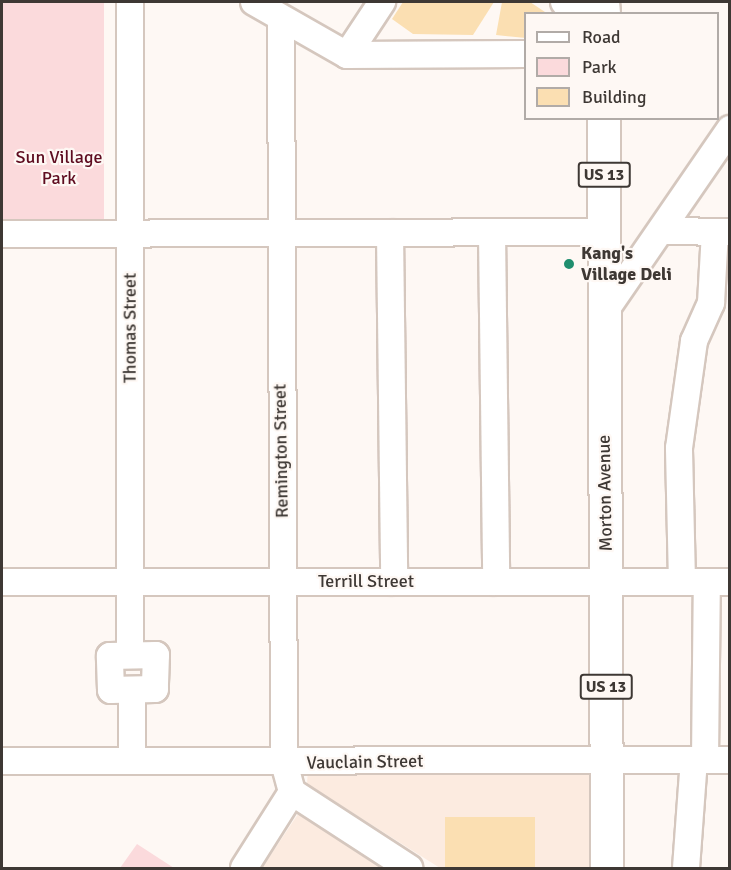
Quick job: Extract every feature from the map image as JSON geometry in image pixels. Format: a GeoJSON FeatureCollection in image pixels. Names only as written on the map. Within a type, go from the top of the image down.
{"type":"FeatureCollection","features":[{"type":"Feature","properties":{"kind":"main road","name":"Morton Avenue"},"geometry":{"type":"LineString","coordinates":[[604,120],[607,868]]}},
{"type":"Feature","properties":{"kind":"street","name":"Thomas Street"},"geometry":{"type":"LineString","coordinates":[[130,2],[130,655],[156,655],[155,689],[132,690],[132,761]]}},
{"type":"Feature","properties":{"kind":"street"},"geometry":{"type":"LineString","coordinates":[[255,2],[347,55],[524,54]]}},
{"type":"Feature","properties":{"kind":"street"},"geometry":{"type":"LineString","coordinates":[[347,55],[382,2]]}},
{"type":"Feature","properties":{"kind":"street"},"geometry":{"type":"LineString","coordinates":[[564,2],[579,12]]}},
{"type":"Feature","properties":{"kind":"street","name":"Remington Street"},"geometry":{"type":"LineString","coordinates":[[281,19],[278,233],[284,763],[292,792]]}},
{"type":"Feature","properties":{"kind":"street"},"geometry":{"type":"LineString","coordinates":[[604,311],[662,231],[729,129]]}},
{"type":"Feature","properties":{"kind":"street"},"geometry":{"type":"LineString","coordinates":[[662,231],[722,232],[711,303],[694,341],[680,448],[682,582]]}},
{"type":"Feature","properties":{"kind":"street"},"geometry":{"type":"LineString","coordinates":[[2,234],[605,232]]}},
{"type":"Feature","properties":{"kind":"street"},"geometry":{"type":"LineString","coordinates":[[390,233],[394,582]]}},
{"type":"Feature","properties":{"kind":"street"},"geometry":{"type":"LineString","coordinates":[[492,233],[496,582]]}},
{"type":"Feature","properties":{"kind":"street","name":"Terrill Street"},"geometry":{"type":"LineString","coordinates":[[2,582],[718,582]]}},
{"type":"Feature","properties":{"kind":"street"},"geometry":{"type":"LineString","coordinates":[[686,868],[710,760],[718,582]]}},
{"type":"Feature","properties":{"kind":"street","name":"Vauclain Street"},"geometry":{"type":"LineString","coordinates":[[2,761],[284,763],[710,760]]}},
{"type":"Feature","properties":{"kind":"street"},"geometry":{"type":"LineString","coordinates":[[244,868],[292,792],[409,868]]}},
{"type":"Feature","properties":{"kind":"shaded area"},"geometry":{"type":"Polygon","coordinates":[[[308,768],[590,768],[589,868],[440,868],[307,784],[308,768]]]}},
{"type":"Feature","properties":{"kind":"shaded area"},"geometry":{"type":"Polygon","coordinates":[[[298,814],[382,868],[262,868],[298,814]]]}},
{"type":"Feature","properties":{"kind":"green space","name":"Sun Village Park"},"geometry":{"type":"Polygon","coordinates":[[[2,2],[104,2],[104,227],[2,227],[2,2]]]}},
{"type":"Feature","properties":{"kind":"green space"},"geometry":{"type":"Polygon","coordinates":[[[137,844],[174,868],[120,868],[137,844]]]}},
{"type":"Feature","properties":{"kind":"building"},"geometry":{"type":"Polygon","coordinates":[[[403,2],[494,2],[473,35],[413,34],[392,19],[403,2]]]}},
{"type":"Feature","properties":{"kind":"building"},"geometry":{"type":"Polygon","coordinates":[[[502,2],[530,2],[545,12],[524,12],[524,38],[496,35],[502,2]]]}},
{"type":"Feature","properties":{"kind":"building"},"geometry":{"type":"Polygon","coordinates":[[[445,817],[535,817],[535,868],[445,868],[445,817]]]}},
{"type":"Feature","properties":{"kind":"place","name":"Kang's Village Deli"},"geometry":{"type":"Point","coordinates":[569,264]}}]}
